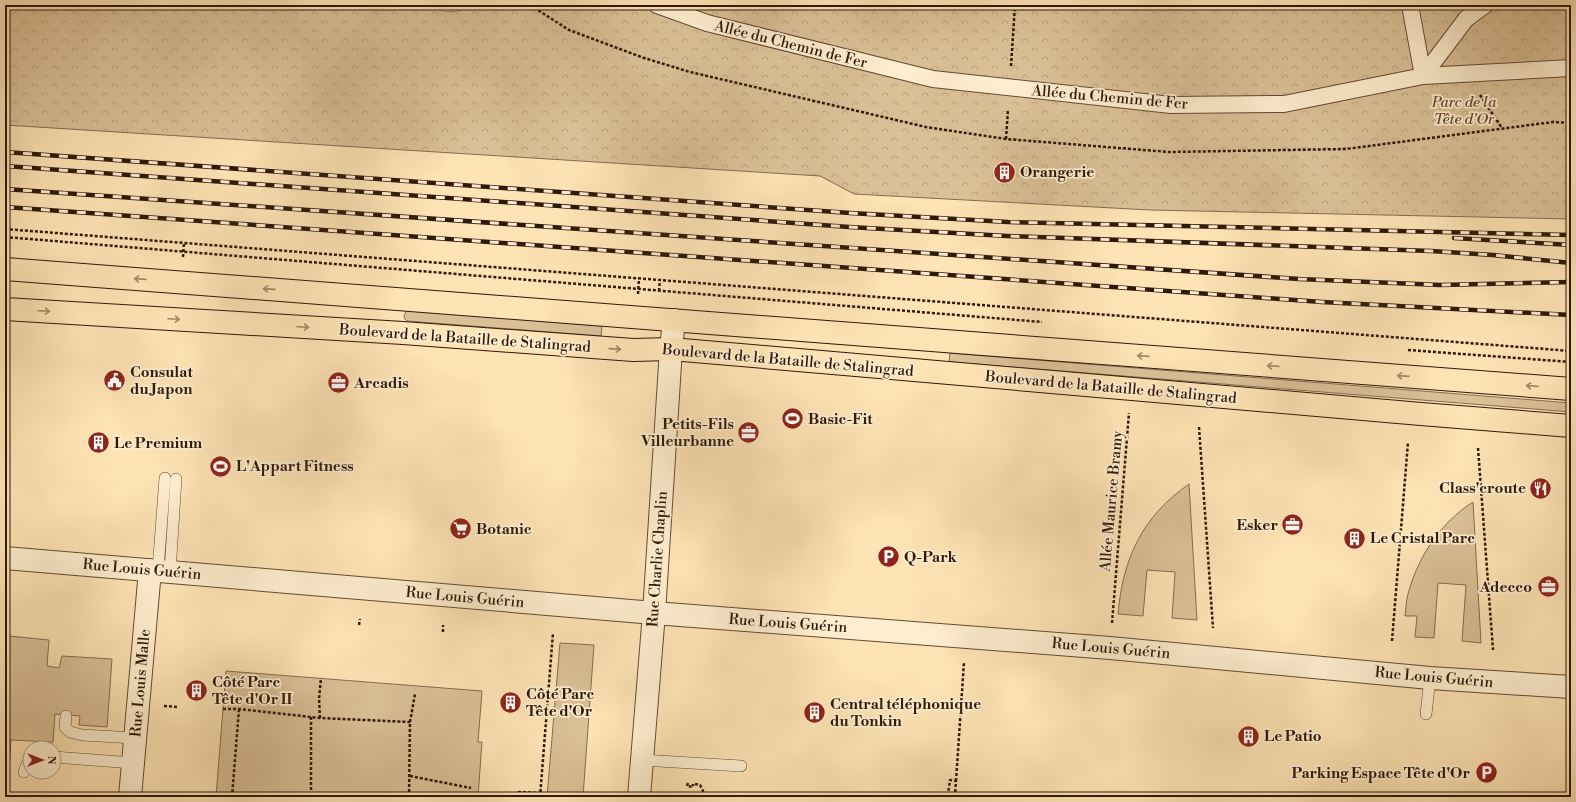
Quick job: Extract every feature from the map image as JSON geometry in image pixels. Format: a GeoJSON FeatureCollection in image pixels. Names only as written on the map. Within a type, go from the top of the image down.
{"type":"FeatureCollection","features":[{"type":"Feature","properties":{"kind":"main road","name":"Boulevard de la Bataille de Stalingrad"},"geometry":{"type":"LineString","coordinates":[[5,268],[1571,389]]}},
{"type":"Feature","properties":{"kind":"main road","name":"Boulevard de la Bataille de Stalingrad"},"geometry":{"type":"LineString","coordinates":[[5,309],[403,333],[633,350],[671,349],[1571,426]]}},
{"type":"Feature","properties":{"kind":"street","name":"Allée du Chemin de Fer"},"geometry":{"type":"LineString","coordinates":[[657,5],[707,23],[933,79],[1171,105],[1284,104],[1423,76],[1571,68]]}},
{"type":"Feature","properties":{"kind":"street"},"geometry":{"type":"LineString","coordinates":[[1410,5],[1423,76]]}},
{"type":"Feature","properties":{"kind":"street"},"geometry":{"type":"LineString","coordinates":[[1423,76],[1466,19],[1485,5]]}},
{"type":"Feature","properties":{"kind":"street","name":"Rue Charlie Chaplin"},"geometry":{"type":"LineString","coordinates":[[639,797],[654,613],[674,320]]}},
{"type":"Feature","properties":{"kind":"street","name":"Rue Louis Guérin"},"geometry":{"type":"LineString","coordinates":[[5,558],[654,613],[1110,648],[1430,678],[1571,687]]}},
{"type":"Feature","properties":{"kind":"street","name":"Rue Louis Malle"},"geometry":{"type":"LineString","coordinates":[[130,797],[135,738],[159,571]]}},
{"type":"Feature","properties":{"kind":"lane"},"geometry":{"type":"LineString","coordinates":[[444,6],[459,5]]}},
{"type":"Feature","properties":{"kind":"lane"},"geometry":{"type":"LineString","coordinates":[[159,571],[171,478]]}},
{"type":"Feature","properties":{"kind":"lane"},"geometry":{"type":"LineString","coordinates":[[1426,714],[1430,678]]}},
{"type":"Feature","properties":{"kind":"lane"},"geometry":{"type":"LineString","coordinates":[[66,716],[65,727],[70,732],[82,735],[135,738]]}},
{"type":"Feature","properties":{"kind":"lane"},"geometry":{"type":"LineString","coordinates":[[62,758],[133,763]]}},
{"type":"Feature","properties":{"kind":"lane"},"geometry":{"type":"LineString","coordinates":[[642,760],[741,766]]}},
{"type":"Feature","properties":{"kind":"path"},"geometry":{"type":"LineString","coordinates":[[530,5],[569,30],[644,58],[690,72],[926,127],[1006,139],[1169,152],[1346,149],[1502,128],[1553,122],[1571,122]]}},
{"type":"Feature","properties":{"kind":"path"},"geometry":{"type":"LineString","coordinates":[[1466,73],[1502,128]]}},
{"type":"Feature","properties":{"kind":"path"},"geometry":{"type":"LineString","coordinates":[[5,229],[1571,351]]}},
{"type":"Feature","properties":{"kind":"path"},"geometry":{"type":"LineString","coordinates":[[5,237],[1047,322]]}},
{"type":"Feature","properties":{"kind":"path"},"geometry":{"type":"LineString","coordinates":[[183,252],[184,243]]}},
{"type":"Feature","properties":{"kind":"path"},"geometry":{"type":"LineString","coordinates":[[638,296],[639,278]]}},
{"type":"Feature","properties":{"kind":"path"},"geometry":{"type":"LineString","coordinates":[[1404,349],[1571,362]]}},
{"type":"Feature","properties":{"kind":"path","name":"Allée Maurice Bramy"},"geometry":{"type":"LineString","coordinates":[[1112,614],[1132,389]]}},
{"type":"Feature","properties":{"kind":"path"},"geometry":{"type":"LineString","coordinates":[[1199,427],[1213,628]]}},
{"type":"Feature","properties":{"kind":"path"},"geometry":{"type":"LineString","coordinates":[[1392,641],[1408,442]]}},
{"type":"Feature","properties":{"kind":"path"},"geometry":{"type":"LineString","coordinates":[[1478,448],[1493,650]]}},
{"type":"Feature","properties":{"kind":"path"},"geometry":{"type":"LineString","coordinates":[[359,625],[360,619]]}},
{"type":"Feature","properties":{"kind":"path"},"geometry":{"type":"LineString","coordinates":[[443,625],[443,632]]}},
{"type":"Feature","properties":{"kind":"path"},"geometry":{"type":"LineString","coordinates":[[518,792],[540,795],[553,634]]}},
{"type":"Feature","properties":{"kind":"path"},"geometry":{"type":"LineString","coordinates":[[956,781],[950,780],[948,794],[955,796],[964,662]]}},
{"type":"Feature","properties":{"kind":"path"},"geometry":{"type":"LineString","coordinates":[[320,718],[319,699],[321,678]]}},
{"type":"Feature","properties":{"kind":"path"},"geometry":{"type":"LineString","coordinates":[[409,797],[410,722],[415,694]]}},
{"type":"Feature","properties":{"kind":"path"},"geometry":{"type":"LineString","coordinates":[[164,706],[178,707]]}},
{"type":"Feature","properties":{"kind":"path"},"geometry":{"type":"LineString","coordinates":[[224,709],[239,709],[320,718],[410,722]]}},
{"type":"Feature","properties":{"kind":"path"},"geometry":{"type":"LineString","coordinates":[[232,797],[239,709]]}},
{"type":"Feature","properties":{"kind":"path"},"geometry":{"type":"LineString","coordinates":[[311,717],[311,797]]}},
{"type":"Feature","properties":{"kind":"path"},"geometry":{"type":"LineString","coordinates":[[410,776],[470,788]]}},
{"type":"Feature","properties":{"kind":"path"},"geometry":{"type":"LineString","coordinates":[[693,784],[700,785],[704,797]]}},
{"type":"Feature","properties":{"kind":"green space","name":"Parc de la Tête d'Or"},"geometry":{"type":"Polygon","coordinates":[[[5,5],[1571,5],[1571,219],[1150,210],[854,194],[820,176],[5,125],[5,5]]]}},
{"type":"Feature","properties":{"kind":"green space"},"geometry":{"type":"Polygon","coordinates":[[[408,310],[602,326],[601,336],[407,321],[404,318],[405,313],[408,310]]]}},
{"type":"Feature","properties":{"kind":"green space"},"geometry":{"type":"Polygon","coordinates":[[[950,353],[1571,403],[1571,412],[949,362],[950,353]]]}},
{"type":"Feature","properties":{"kind":"green space"},"geometry":{"type":"Polygon","coordinates":[[[1189,484],[1197,620],[1172,618],[1175,572],[1147,570],[1143,616],[1118,614],[1125,575],[1130,557],[1138,540],[1147,525],[1159,510],[1189,484]]]}},
{"type":"Feature","properties":{"kind":"green space"},"geometry":{"type":"Polygon","coordinates":[[[1473,502],[1481,643],[1462,641],[1466,585],[1438,583],[1434,638],[1415,637],[1417,616],[1405,616],[1406,602],[1412,580],[1424,554],[1432,542],[1450,520],[1473,502]]]}},
{"type":"Feature","properties":{"kind":"green space"},"geometry":{"type":"Polygon","coordinates":[[[9,636],[49,640],[47,666],[59,668],[62,656],[112,659],[107,727],[79,725],[80,716],[55,714],[53,740],[11,740],[9,771],[5,771],[5,699],[9,696],[9,682],[6,681],[8,666],[5,666],[5,644],[9,640],[9,636]]]}},
{"type":"Feature","properties":{"kind":"green space"},"geometry":{"type":"Polygon","coordinates":[[[560,643],[594,645],[583,797],[547,797],[560,643]]]}},
{"type":"Feature","properties":{"kind":"green space"},"geometry":{"type":"Polygon","coordinates":[[[226,671],[482,691],[478,742],[482,742],[478,797],[216,797],[226,671]]]}},
{"type":"Feature","properties":{"kind":"railway"},"geometry":{"type":"LineString","coordinates":[[5,152],[850,213],[1008,222],[1571,235]]}},
{"type":"Feature","properties":{"kind":"railway"},"geometry":{"type":"LineString","coordinates":[[5,166],[849,227],[1007,236],[1431,251],[1493,255],[1571,263]]}},
{"type":"Feature","properties":{"kind":"railway"},"geometry":{"type":"LineString","coordinates":[[5,189],[1299,279],[1440,285],[1571,282]]}},
{"type":"Feature","properties":{"kind":"railway"},"geometry":{"type":"LineString","coordinates":[[5,207],[1322,302],[1571,315]]}},
{"type":"Feature","properties":{"kind":"railway"},"geometry":{"type":"LineString","coordinates":[[1454,238],[1571,245]]}},
{"type":"Feature","properties":{"kind":"place","name":"Orangerie"},"geometry":{"type":"Point","coordinates":[1005,172]}},
{"type":"Feature","properties":{"kind":"place","name":"Consulat du Japon"},"geometry":{"type":"Point","coordinates":[115,381]}},
{"type":"Feature","properties":{"kind":"place","name":"Arcadis"},"geometry":{"type":"Point","coordinates":[338,383]}},
{"type":"Feature","properties":{"kind":"place","name":"Basic-Fit"},"geometry":{"type":"Point","coordinates":[792,419]}},
{"type":"Feature","properties":{"kind":"place","name":"Petits-Fils Villeurbanne"},"geometry":{"type":"Point","coordinates":[749,433]}},
{"type":"Feature","properties":{"kind":"place","name":"Le Premium"},"geometry":{"type":"Point","coordinates":[98,443]}},
{"type":"Feature","properties":{"kind":"place","name":"L'Appart Fitness"},"geometry":{"type":"Point","coordinates":[221,466]}},
{"type":"Feature","properties":{"kind":"place","name":"Class'croute"},"geometry":{"type":"Point","coordinates":[1541,488]}},
{"type":"Feature","properties":{"kind":"place","name":"Esker"},"geometry":{"type":"Point","coordinates":[1293,525]}},
{"type":"Feature","properties":{"kind":"place","name":"Botanic"},"geometry":{"type":"Point","coordinates":[461,529]}},
{"type":"Feature","properties":{"kind":"place","name":"Le Cristal Parc"},"geometry":{"type":"Point","coordinates":[1354,538]}},
{"type":"Feature","properties":{"kind":"place","name":"Q-Park"},"geometry":{"type":"Point","coordinates":[889,557]}},
{"type":"Feature","properties":{"kind":"place","name":"Adecco"},"geometry":{"type":"Point","coordinates":[1548,587]}},
{"type":"Feature","properties":{"kind":"place","name":"Côté Parc Tête d'Or II"},"geometry":{"type":"Point","coordinates":[197,691]}},
{"type":"Feature","properties":{"kind":"place","name":"Côté Parc Tête d'Or"},"geometry":{"type":"Point","coordinates":[511,703]}},
{"type":"Feature","properties":{"kind":"place","name":"Central téléphonique du Tonkin"},"geometry":{"type":"Point","coordinates":[815,713]}},
{"type":"Feature","properties":{"kind":"place","name":"Le Patio"},"geometry":{"type":"Point","coordinates":[1248,736]}},
{"type":"Feature","properties":{"kind":"place","name":"Parking Espace Tête d'Or"},"geometry":{"type":"Point","coordinates":[1486,773]}}]}
